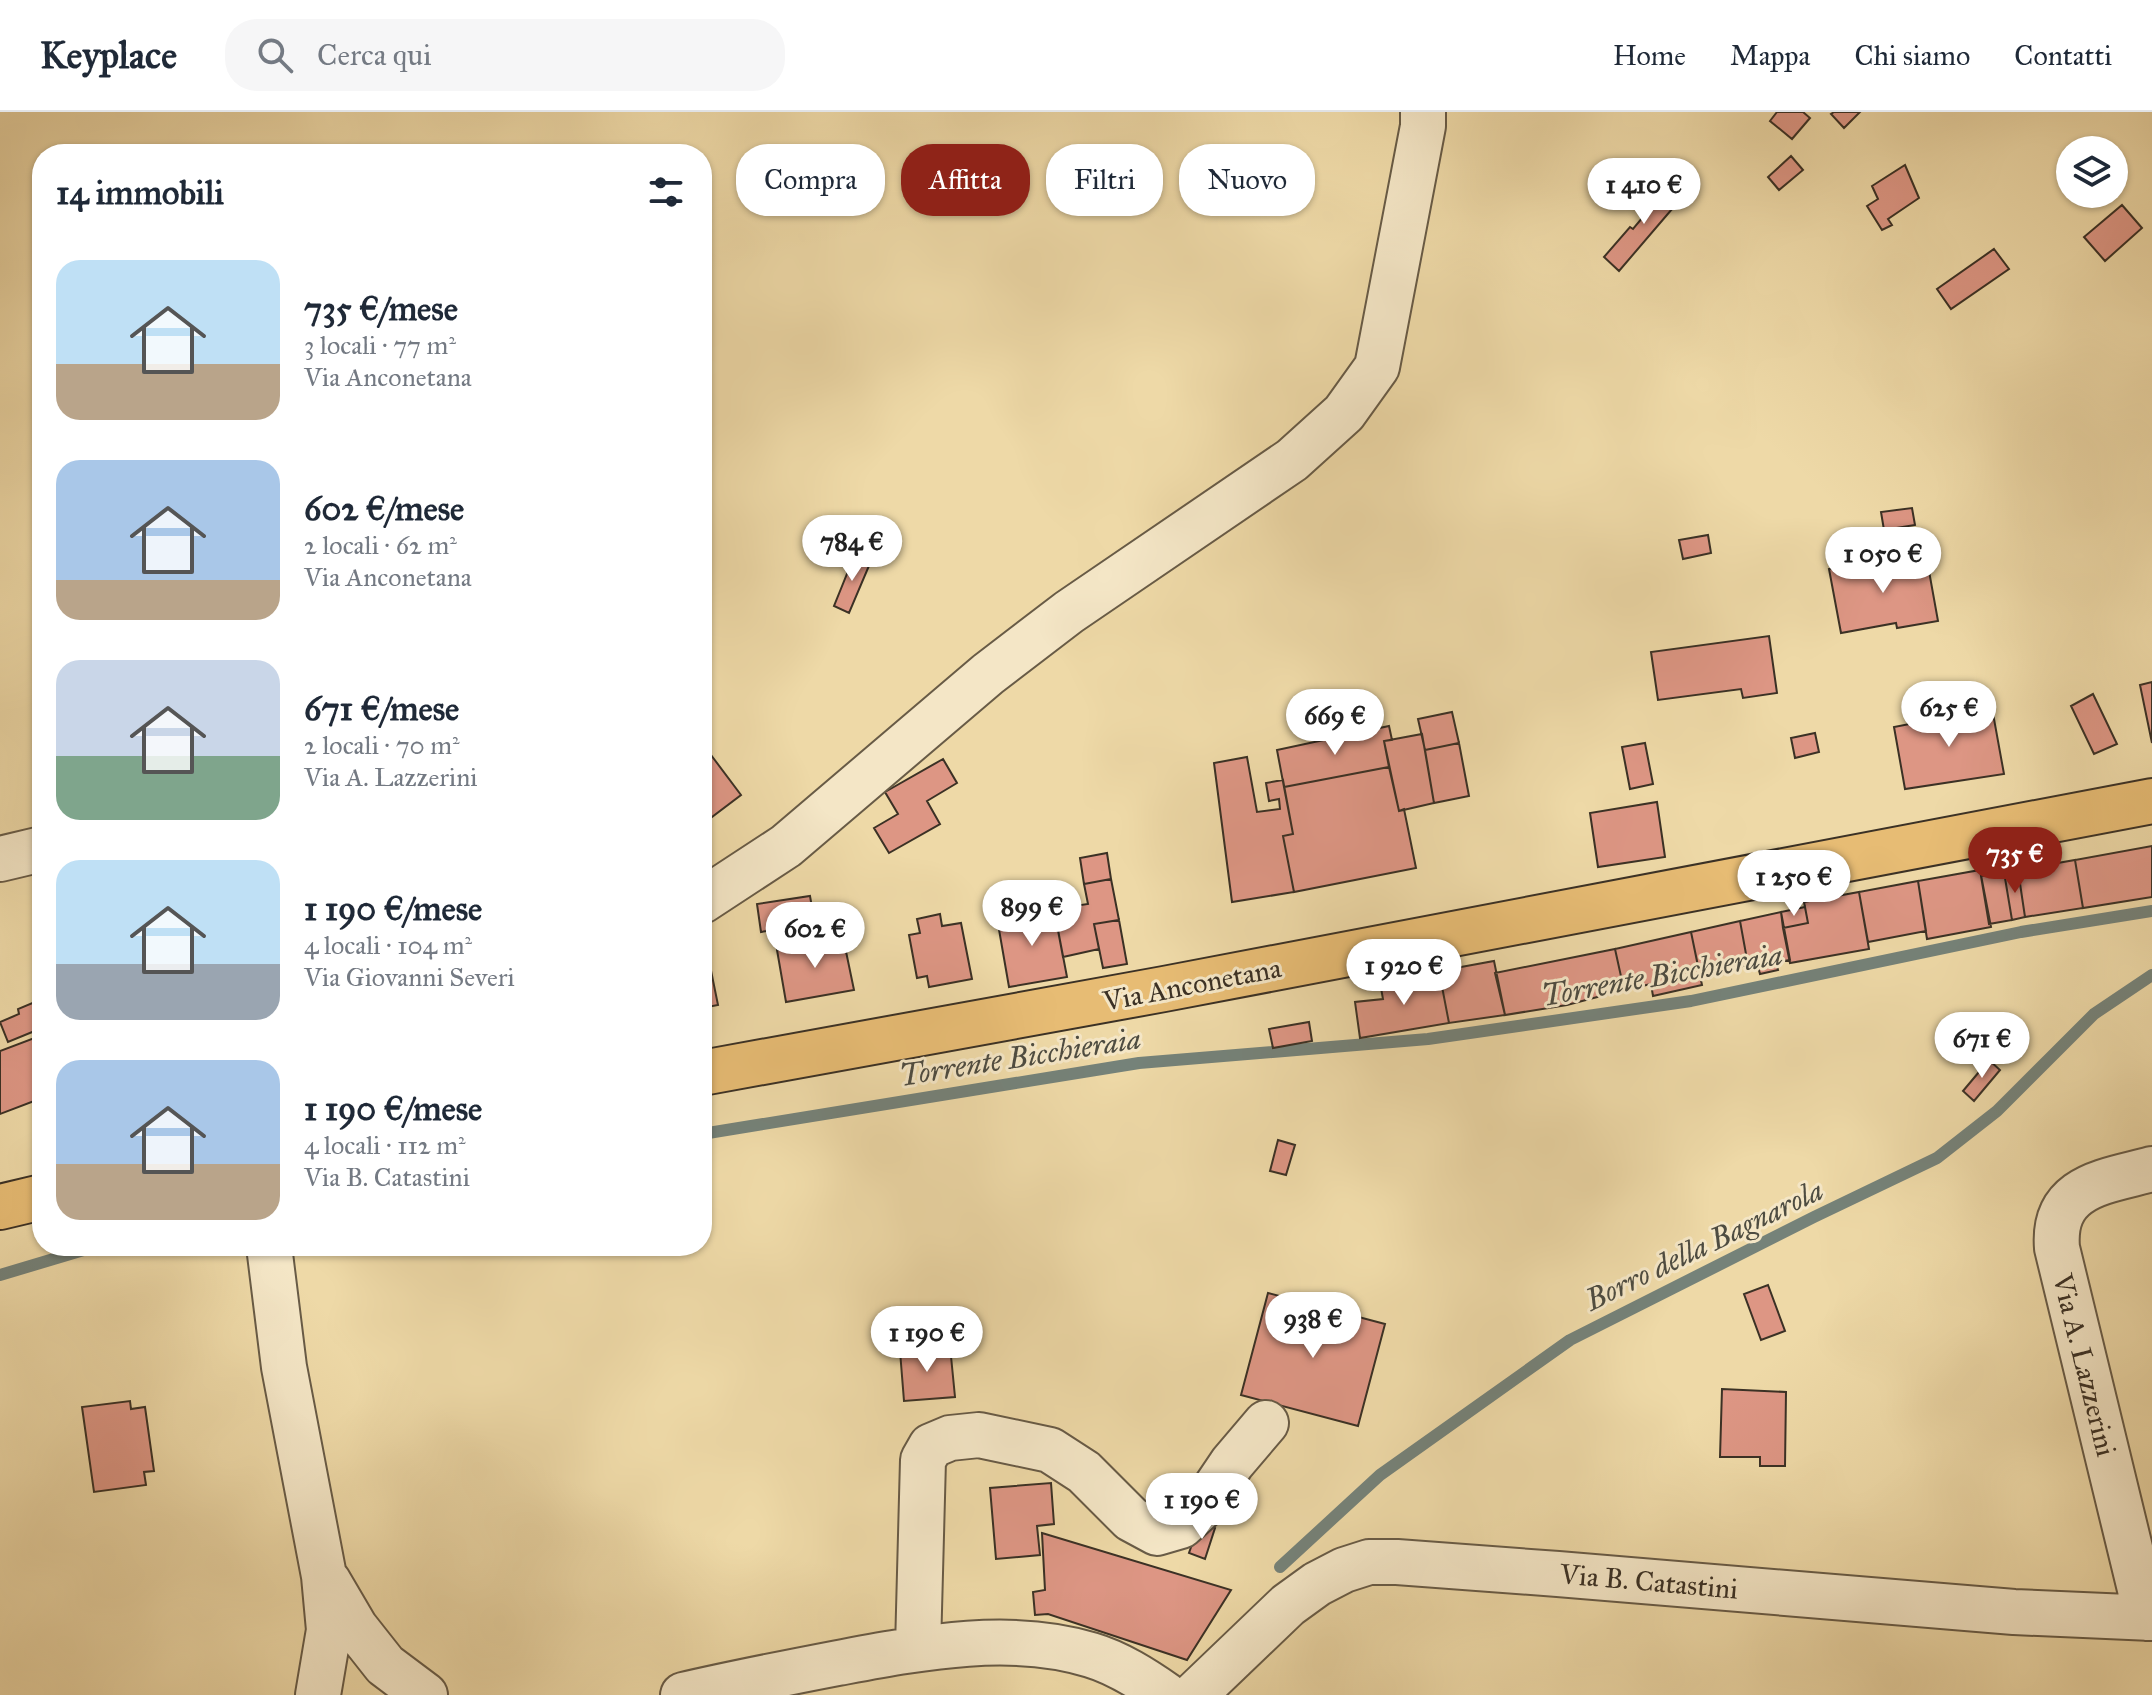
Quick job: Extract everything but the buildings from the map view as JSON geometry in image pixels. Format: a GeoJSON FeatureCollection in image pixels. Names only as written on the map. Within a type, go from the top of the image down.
{"type":"FeatureCollection","features":[{"type":"Feature","properties":{"kind":"main road","name":"Via Anconetana"},"geometry":{"type":"LineString","coordinates":[[712,1071],[1211,980],[2152,801]]}},
{"type":"Feature","properties":{"kind":"main road"},"geometry":{"type":"LineString","coordinates":[[0,1207],[32,1199]]}},
{"type":"Feature","properties":{"kind":"street"},"geometry":{"type":"LineString","coordinates":[[712,894],[786,846],[988,674],[1058,621],[1292,460],[1344,413],[1377,367],[1423,126],[1423,112]]}},
{"type":"Feature","properties":{"kind":"street"},"geometry":{"type":"LineString","coordinates":[[0,859],[32,851]]}},
{"type":"Feature","properties":{"kind":"street","name":"Via A. Lazzerini"},"geometry":{"type":"LineString","coordinates":[[2150,1618],[2055,1234],[2058,1219],[2076,1194],[2092,1186],[2152,1169]]}},
{"type":"Feature","properties":{"kind":"street"},"geometry":{"type":"LineString","coordinates":[[270,1256],[284,1367],[324,1576],[329,1630],[318,1695]]}},
{"type":"Feature","properties":{"kind":"street"},"geometry":{"type":"LineString","coordinates":[[918,1648],[923,1460],[931,1446],[950,1438],[979,1435],[1050,1450],[1084,1472],[1131,1519],[1157,1533],[1181,1526],[1203,1506],[1232,1463],[1266,1423]]}},
{"type":"Feature","properties":{"kind":"street","name":"Via B. Catastini"},"geometry":{"type":"LineString","coordinates":[[1194,1695],[1288,1605],[1331,1577],[1369,1562],[1558,1574],[2014,1612],[2150,1618]]}},
{"type":"Feature","properties":{"kind":"street"},"geometry":{"type":"LineString","coordinates":[[324,1576],[355,1627],[385,1665],[425,1695]]}},
{"type":"Feature","properties":{"kind":"street"},"geometry":{"type":"LineString","coordinates":[[683,1695],[918,1648],[978,1644],[1038,1645],[1091,1655],[1140,1676],[1166,1695]]}},
{"type":"Feature","properties":{"kind":"waterway","name":"Torrente Bicchieraia"},"geometry":{"type":"LineString","coordinates":[[712,1132],[1139,1063],[1428,1039],[1691,1001],[2021,932],[2152,911]]}},
{"type":"Feature","properties":{"kind":"waterway","name":"Borro della Bagnarola"},"geometry":{"type":"LineString","coordinates":[[1280,1567],[1380,1475],[1570,1340],[1937,1158],[1997,1111],[2094,1014],[2152,975]]}},
{"type":"Feature","properties":{"kind":"waterway","name":"Torrente Bicchieraia"},"geometry":{"type":"LineString","coordinates":[[0,1275],[64,1256]]}}]}
